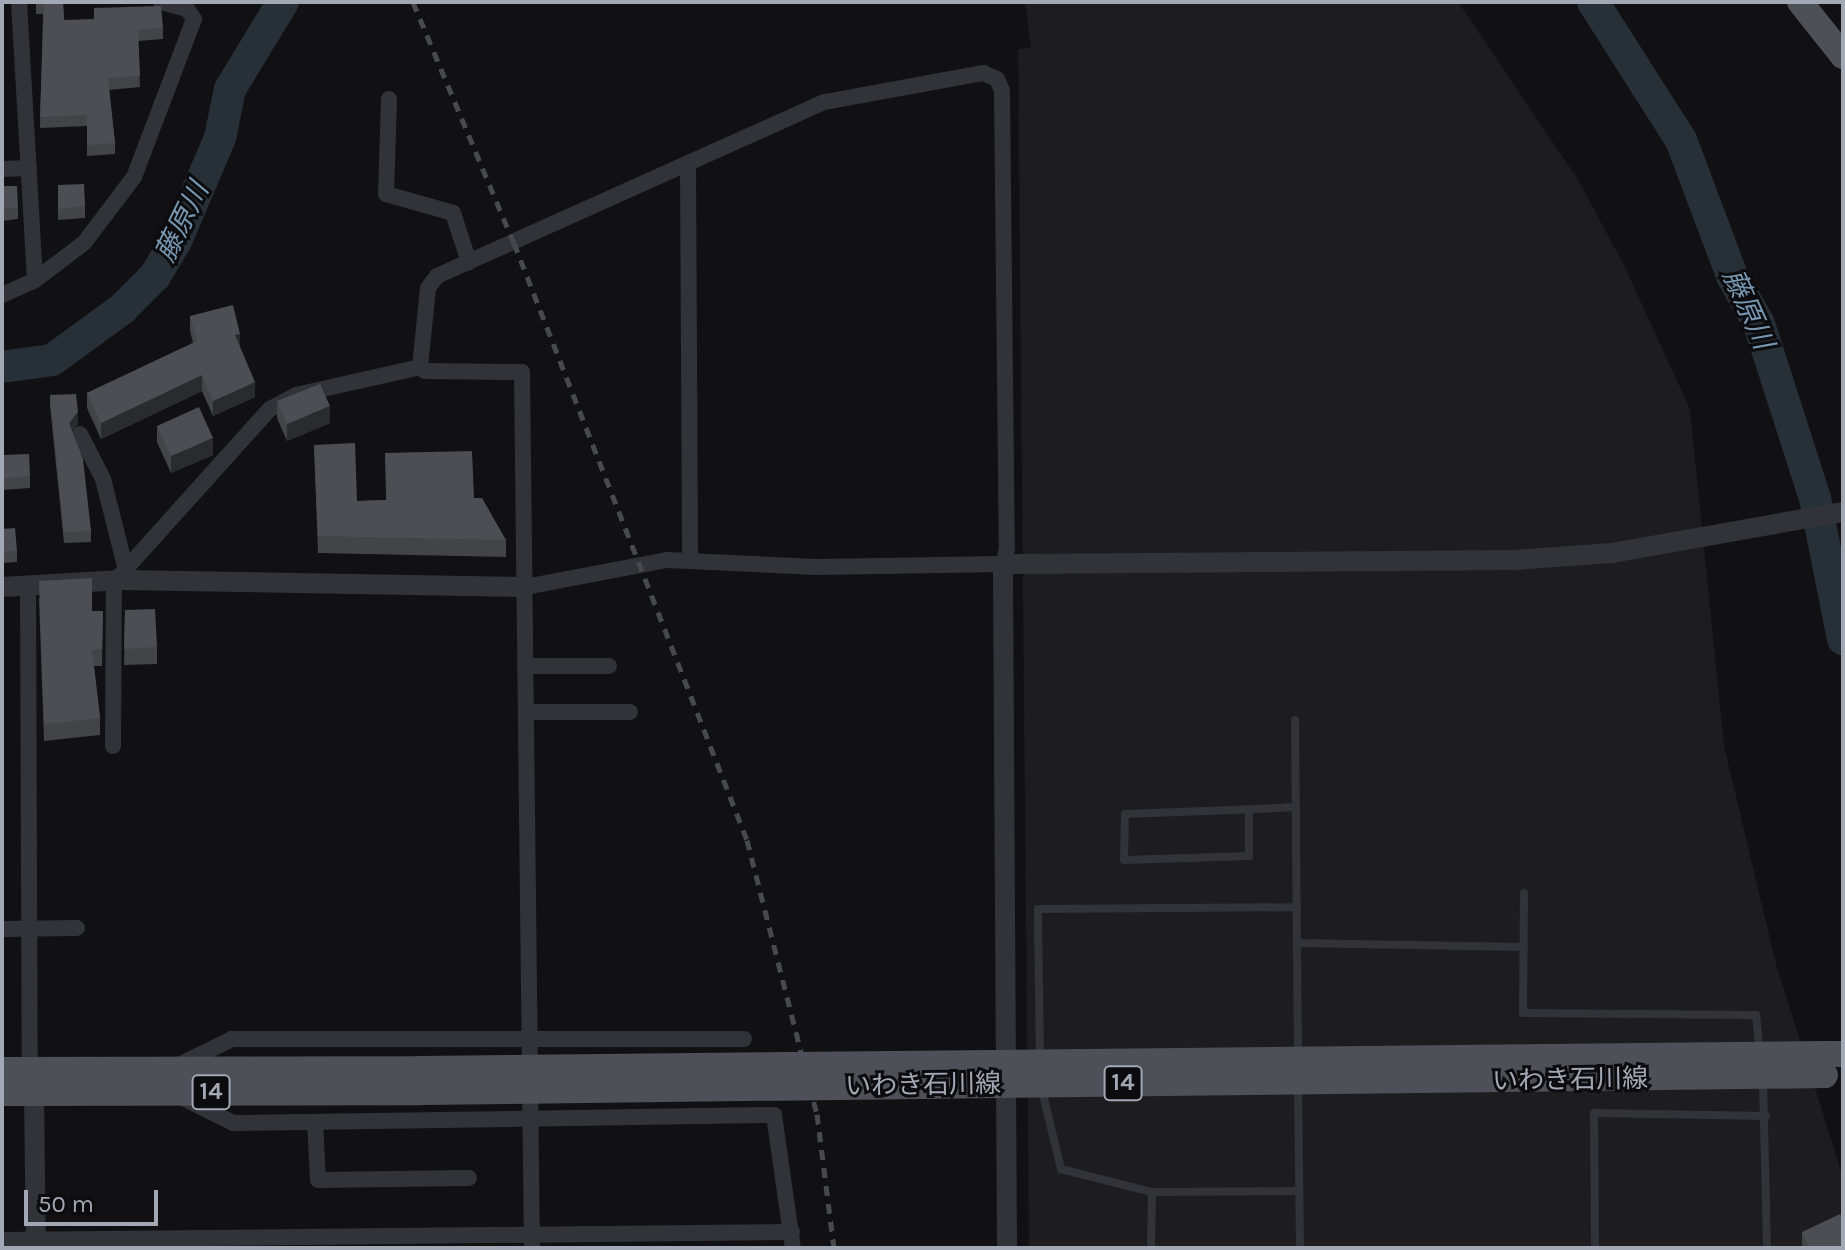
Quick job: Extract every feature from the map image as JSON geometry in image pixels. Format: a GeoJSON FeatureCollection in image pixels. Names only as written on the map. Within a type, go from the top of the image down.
{"type":"FeatureCollection","features":[{"type":"Feature","properties":{"kind":"main road"},"geometry":{"type":"LineString","coordinates":[[1800,2],[1843,56]]}},
{"type":"Feature","properties":{"kind":"main road","name":"いわき石川線"},"geometry":{"type":"LineString","coordinates":[[2,1093],[21,1078],[420,1080],[1833,1065]]}},
{"type":"Feature","properties":{"kind":"street"},"geometry":{"type":"LineString","coordinates":[[2,295],[35,280],[84,243],[114,210],[159,122],[194,19],[187,9],[161,2]]}},
{"type":"Feature","properties":{"kind":"street"},"geometry":{"type":"LineString","coordinates":[[2,16],[20,9],[35,280]]}},
{"type":"Feature","properties":{"kind":"street"},"geometry":{"type":"LineString","coordinates":[[420,367],[428,288],[437,276],[825,102],[983,73],[997,79],[1002,91],[1007,549],[1003,564],[1007,1248]]}},
{"type":"Feature","properties":{"kind":"street"},"geometry":{"type":"LineString","coordinates":[[389,99],[386,194],[453,213],[469,262]]}},
{"type":"Feature","properties":{"kind":"street"},"geometry":{"type":"LineString","coordinates":[[688,164],[690,561]]}},
{"type":"Feature","properties":{"kind":"street"},"geometry":{"type":"LineString","coordinates":[[2,169],[29,168]]}},
{"type":"Feature","properties":{"kind":"street"},"geometry":{"type":"LineString","coordinates":[[120,576],[280,401],[420,367],[522,372],[532,1241]]}},
{"type":"Feature","properties":{"kind":"street"},"geometry":{"type":"LineString","coordinates":[[80,434],[103,479],[120,576],[113,746]]}},
{"type":"Feature","properties":{"kind":"street"},"geometry":{"type":"LineString","coordinates":[[2,587],[120,576],[525,587],[622,567],[690,561],[816,567],[1514,560],[1612,553],[1739,534],[1843,512]]}},
{"type":"Feature","properties":{"kind":"street"},"geometry":{"type":"LineString","coordinates":[[28,585],[27,929],[21,1078],[36,1244]]}},
{"type":"Feature","properties":{"kind":"street"},"geometry":{"type":"LineString","coordinates":[[525,666],[609,666]]}},
{"type":"Feature","properties":{"kind":"street"},"geometry":{"type":"LineString","coordinates":[[526,712],[630,712]]}},
{"type":"Feature","properties":{"kind":"street"},"geometry":{"type":"LineString","coordinates":[[2,929],[77,928]]}},
{"type":"Feature","properties":{"kind":"street"},"geometry":{"type":"LineString","coordinates":[[2,1240],[36,1244],[793,1240],[774,1115],[233,1123],[201,1111],[171,1081],[232,1039],[531,1042],[744,1039]]}},
{"type":"Feature","properties":{"kind":"street"},"geometry":{"type":"LineString","coordinates":[[315,1123],[318,1180],[469,1178]]}},
{"type":"Feature","properties":{"kind":"lane"},"geometry":{"type":"LineString","coordinates":[[1295,720],[1300,1248]]}},
{"type":"Feature","properties":{"kind":"lane"},"geometry":{"type":"LineString","coordinates":[[1249,809],[1249,856],[1124,860],[1125,814],[1296,807]]}},
{"type":"Feature","properties":{"kind":"lane"},"geometry":{"type":"LineString","coordinates":[[1524,893],[1523,1013],[1756,1015],[1766,1116],[1767,1248]]}},
{"type":"Feature","properties":{"kind":"lane"},"geometry":{"type":"LineString","coordinates":[[1297,907],[1038,909],[1036,1011],[1045,1115],[1061,1169],[1152,1192],[1299,1191]]}},
{"type":"Feature","properties":{"kind":"lane"},"geometry":{"type":"LineString","coordinates":[[1297,943],[1524,947]]}},
{"type":"Feature","properties":{"kind":"lane"},"geometry":{"type":"LineString","coordinates":[[1595,1248],[1594,1113],[1766,1116]]}},
{"type":"Feature","properties":{"kind":"lane"},"geometry":{"type":"LineString","coordinates":[[1151,1248],[1152,1192]]}},
{"type":"Feature","properties":{"kind":"shaded area"},"geometry":{"type":"Polygon","coordinates":[[[1025,2],[1458,2],[1577,178],[1623,263],[1690,409],[1724,746],[1776,964],[1843,1177],[1843,1248],[1029,1248],[1018,49],[1031,48],[1025,2]]]}},
{"type":"Feature","properties":{"kind":"building"},"geometry":{"type":"Polygon","coordinates":[[[44,2],[63,2],[64,20],[94,19],[94,8],[161,6],[163,28],[138,30],[140,76],[108,78],[115,143],[87,145],[87,115],[40,117],[44,2]]]}},
{"type":"Feature","properties":{"kind":"building"},"geometry":{"type":"Polygon","coordinates":[[[84,184],[85,206],[58,209],[58,185],[84,184]]]}},
{"type":"Feature","properties":{"kind":"building"},"geometry":{"type":"Polygon","coordinates":[[[2,186],[17,186],[18,208],[2,209],[2,186]]]}},
{"type":"Feature","properties":{"kind":"building"},"geometry":{"type":"Polygon","coordinates":[[[233,305],[240,334],[235,335],[255,382],[213,401],[202,375],[101,423],[87,393],[197,341],[190,316],[233,305]]]}},
{"type":"Feature","properties":{"kind":"building"},"geometry":{"type":"Polygon","coordinates":[[[320,384],[330,406],[287,424],[277,401],[320,384]]]}},
{"type":"Feature","properties":{"kind":"building"},"geometry":{"type":"Polygon","coordinates":[[[76,394],[78,412],[69,423],[83,459],[91,531],[64,532],[50,395],[76,394]]]}},
{"type":"Feature","properties":{"kind":"building"},"geometry":{"type":"Polygon","coordinates":[[[199,407],[213,438],[171,456],[157,426],[199,407]]]}},
{"type":"Feature","properties":{"kind":"building"},"geometry":{"type":"Polygon","coordinates":[[[355,443],[357,501],[387,500],[385,453],[472,451],[474,498],[482,498],[506,540],[318,536],[314,445],[355,443]]]}},
{"type":"Feature","properties":{"kind":"building"},"geometry":{"type":"Polygon","coordinates":[[[29,454],[30,476],[3,479],[3,455],[29,454]]]}},
{"type":"Feature","properties":{"kind":"building"},"geometry":{"type":"Polygon","coordinates":[[[15,528],[17,551],[2,552],[2,529],[15,528]]]}},
{"type":"Feature","properties":{"kind":"building"},"geometry":{"type":"Polygon","coordinates":[[[92,578],[92,611],[103,611],[102,649],[92,650],[100,718],[44,724],[39,581],[92,578]]]}},
{"type":"Feature","properties":{"kind":"building"},"geometry":{"type":"Polygon","coordinates":[[[155,609],[157,647],[124,649],[125,610],[155,609]]]}},
{"type":"Feature","properties":{"kind":"building"},"geometry":{"type":"Polygon","coordinates":[[[1840,1214],[1843,1248],[1809,1248],[1802,1232],[1840,1214]]]}},
{"type":"Feature","properties":{"kind":"waterway","name":"藤原川"},"geometry":{"type":"LineString","coordinates":[[2,367],[52,360],[122,309],[155,276],[176,241],[220,138],[230,89],[283,2]]}},
{"type":"Feature","properties":{"kind":"waterway","name":"藤原川"},"geometry":{"type":"LineString","coordinates":[[1593,2],[1681,140],[1732,276],[1759,324],[1815,498],[1843,639]]}},
{"type":"Feature","properties":{"kind":"railway"},"geometry":{"type":"LineString","coordinates":[[413,2],[514,243],[747,840],[817,1114],[834,1248]]}}]}
